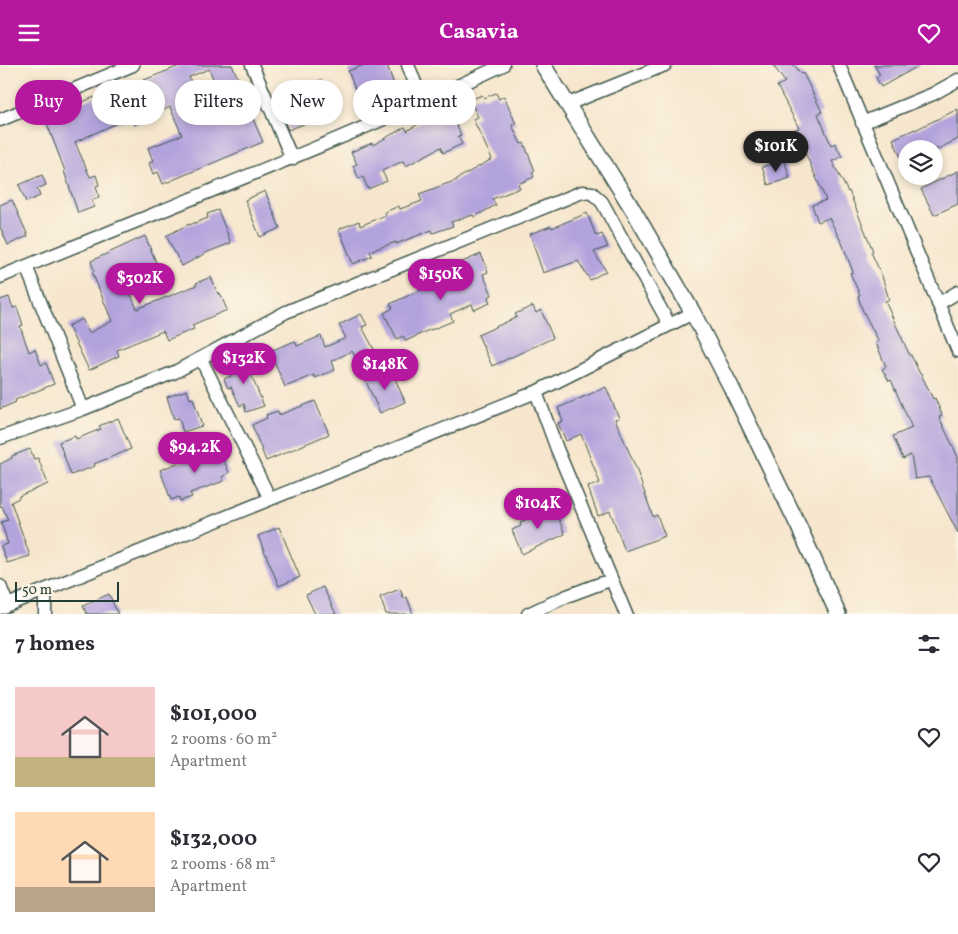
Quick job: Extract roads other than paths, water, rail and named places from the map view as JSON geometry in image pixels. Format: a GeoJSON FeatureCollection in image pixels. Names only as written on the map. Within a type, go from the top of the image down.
{"type":"FeatureCollection","features":[{"type":"Feature","properties":{"kind":"street"},"geometry":{"type":"LineString","coordinates":[[0,120],[133,65]]}},
{"type":"Feature","properties":{"kind":"street"},"geometry":{"type":"LineString","coordinates":[[252,65],[292,159]]}},
{"type":"Feature","properties":{"kind":"street"},"geometry":{"type":"LineString","coordinates":[[408,65],[414,80]]}},
{"type":"Feature","properties":{"kind":"street"},"geometry":{"type":"LineString","coordinates":[[471,80],[502,65]]}},
{"type":"Feature","properties":{"kind":"street"},"geometry":{"type":"LineString","coordinates":[[543,65],[635,213],[693,313],[799,527],[838,614]]}},
{"type":"Feature","properties":{"kind":"street"},"geometry":{"type":"LineString","coordinates":[[568,104],[665,65]]}},
{"type":"Feature","properties":{"kind":"street"},"geometry":{"type":"LineString","coordinates":[[839,65],[958,351]]}},
{"type":"Feature","properties":{"kind":"street"},"geometry":{"type":"LineString","coordinates":[[862,123],[933,94],[958,80]]}},
{"type":"Feature","properties":{"kind":"street"},"geometry":{"type":"LineString","coordinates":[[0,277],[372,125]]}},
{"type":"Feature","properties":{"kind":"street"},"geometry":{"type":"LineString","coordinates":[[0,438],[83,409],[175,372],[286,312],[422,258],[575,193],[592,193],[602,202],[669,324]]}},
{"type":"Feature","properties":{"kind":"street"},"geometry":{"type":"LineString","coordinates":[[26,266],[83,409]]}},
{"type":"Feature","properties":{"kind":"street"},"geometry":{"type":"LineString","coordinates":[[938,304],[958,292]]}},
{"type":"Feature","properties":{"kind":"street"},"geometry":{"type":"LineString","coordinates":[[0,586],[4,606],[536,392],[693,313]]}},
{"type":"Feature","properties":{"kind":"street"},"geometry":{"type":"LineString","coordinates":[[201,359],[270,499]]}},
{"type":"Feature","properties":{"kind":"street"},"geometry":{"type":"LineString","coordinates":[[536,392],[610,580],[626,614]]}},
{"type":"Feature","properties":{"kind":"street"},"geometry":{"type":"LineString","coordinates":[[528,614],[567,596],[610,580]]}},
{"type":"Feature","properties":{"kind":"street"},"geometry":{"type":"LineString","coordinates":[[45,590],[45,614]]}}]}
